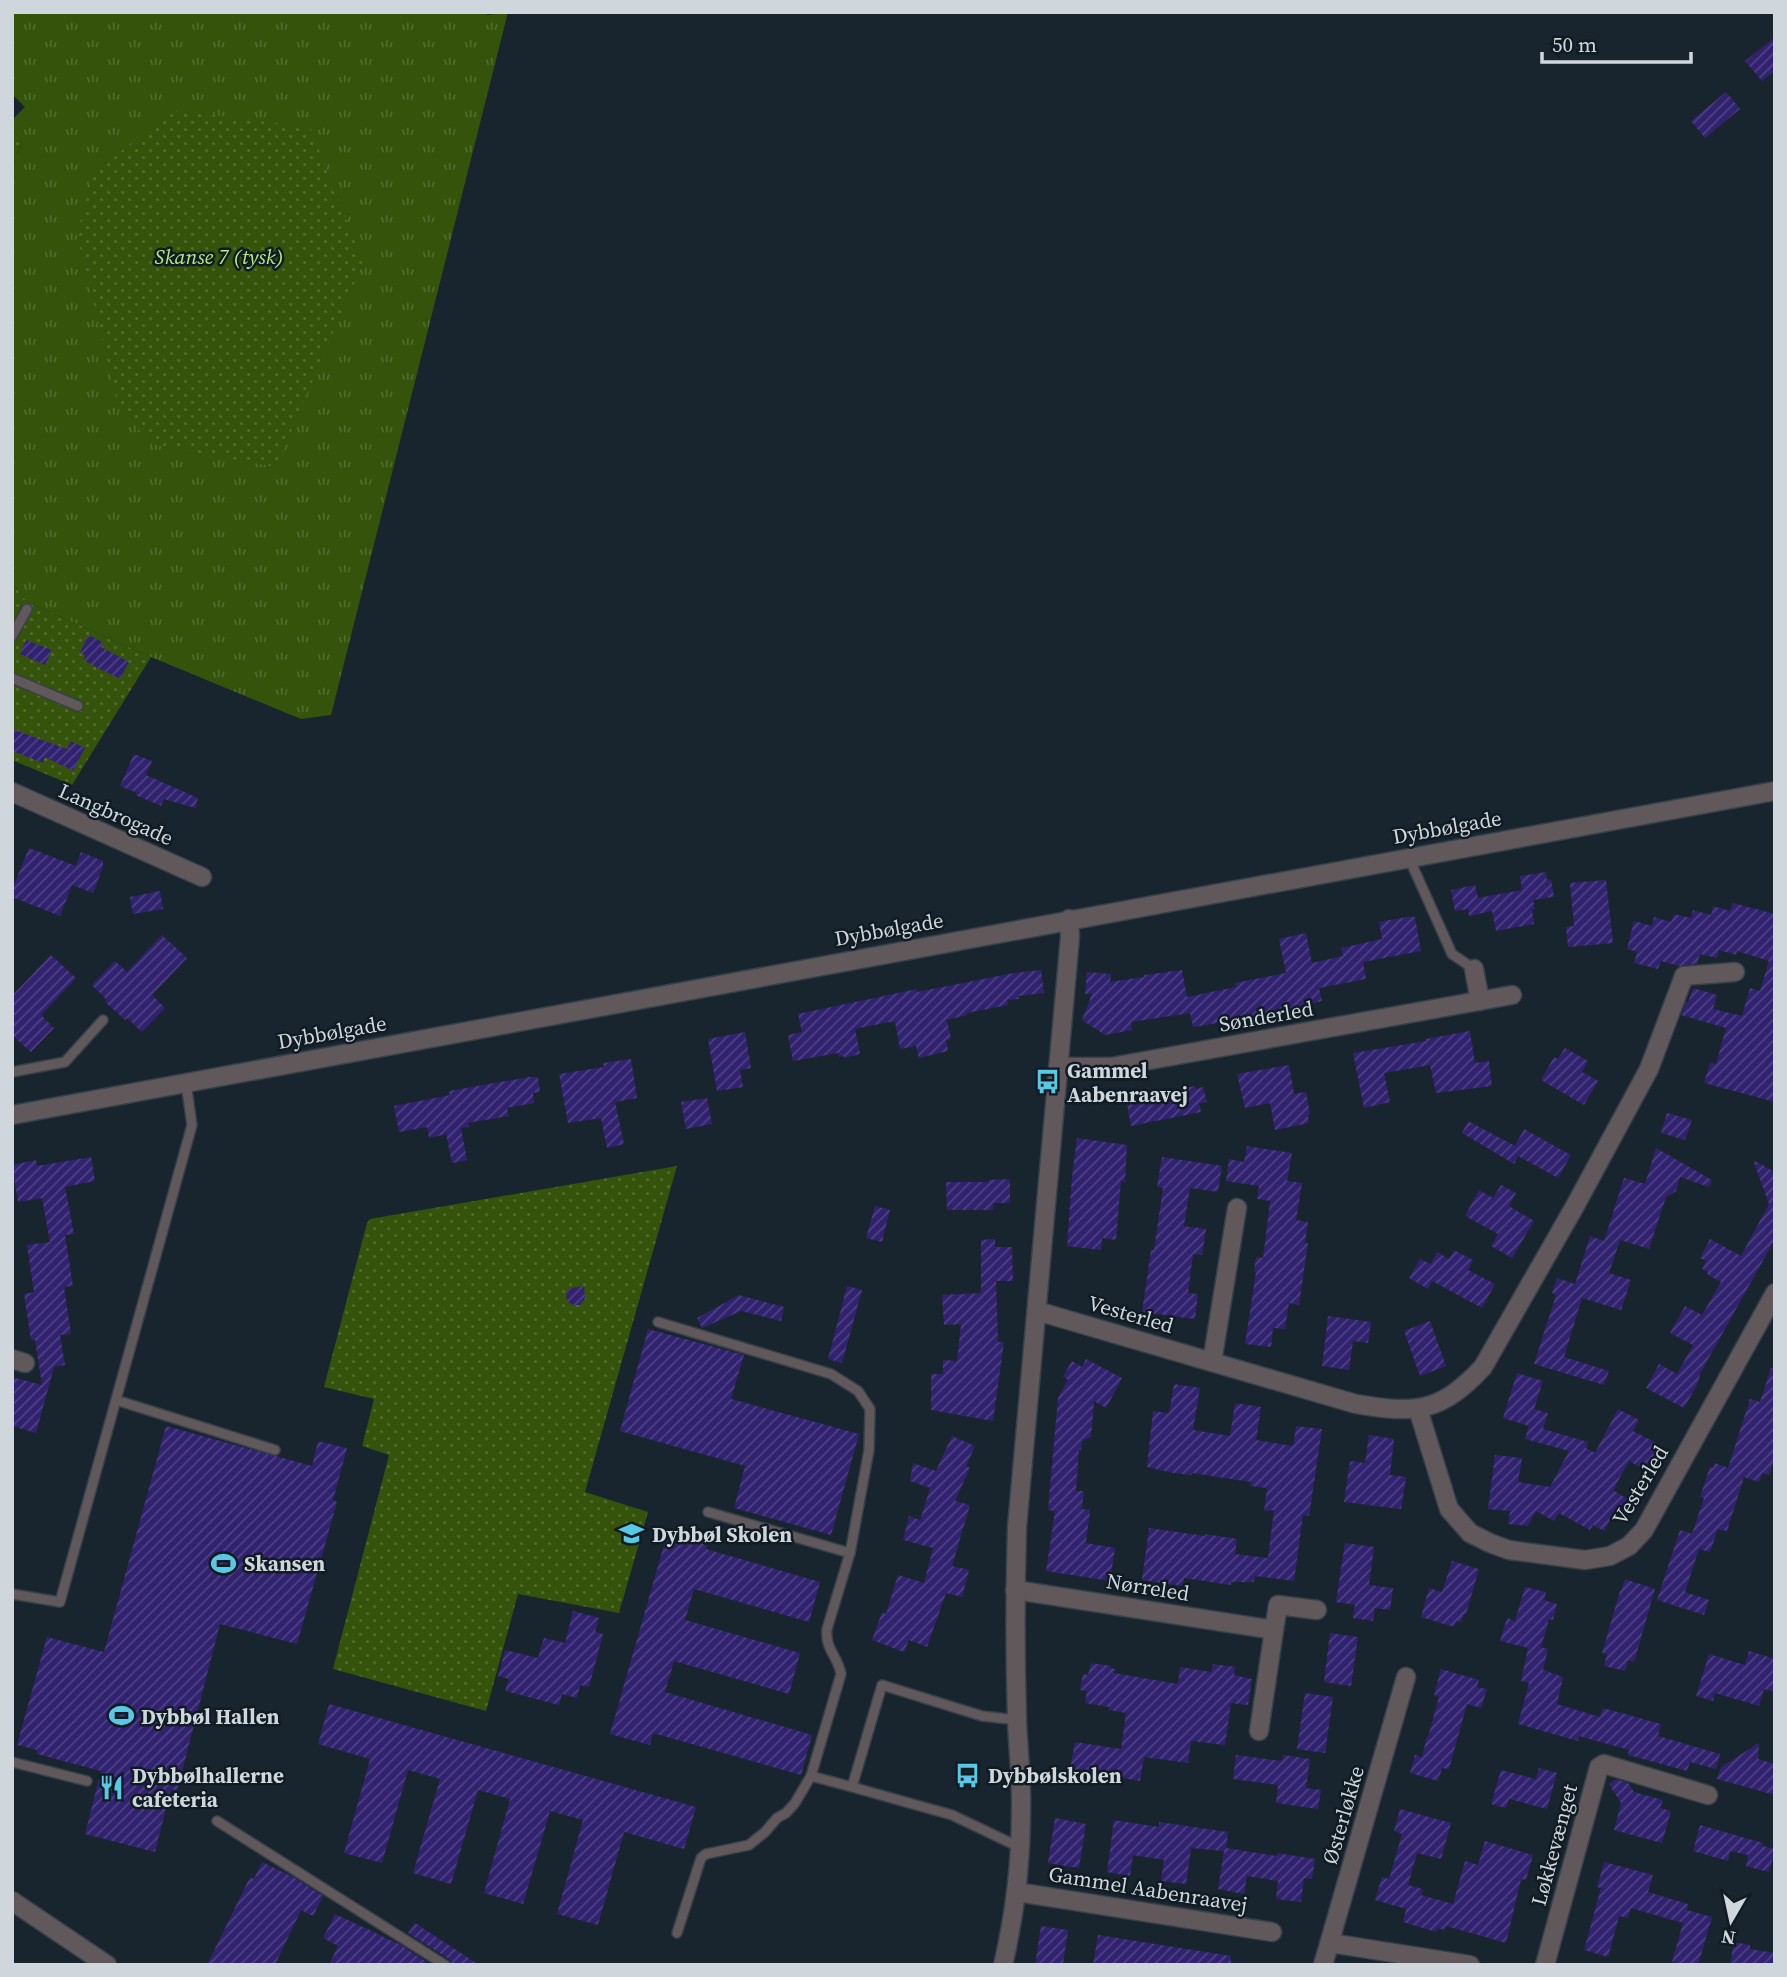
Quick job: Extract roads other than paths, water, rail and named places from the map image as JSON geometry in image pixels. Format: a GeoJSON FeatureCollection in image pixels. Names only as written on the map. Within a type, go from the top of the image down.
{"type":"FeatureCollection","features":[{"type":"Feature","properties":{"kind":"street","name":"Dybbølgade"},"geometry":{"type":"LineString","coordinates":[[12,1115],[1775,791]]}},
{"type":"Feature","properties":{"kind":"street","name":"Langbrogade"},"geometry":{"type":"LineString","coordinates":[[12,792],[202,877]]}},
{"type":"Feature","properties":{"kind":"street","name":"Gammel Aabenraavej"},"geometry":{"type":"LineString","coordinates":[[1003,1965],[1017,1892],[1020,1847],[1015,1590],[1017,1527],[1070,937],[1069,919]]}},
{"type":"Feature","properties":{"kind":"street"},"geometry":{"type":"LineString","coordinates":[[1474,969],[1480,1001]]}},
{"type":"Feature","properties":{"kind":"street","name":"Vesterled"},"geometry":{"type":"LineString","coordinates":[[1037,1311],[1356,1404],[1388,1409],[1418,1409],[1447,1399],[1465,1387],[1483,1367],[1575,1206],[1649,1069],[1684,976],[1735,972]]}},
{"type":"Feature","properties":{"kind":"street","name":"Sønderled"},"geometry":{"type":"LineString","coordinates":[[1058,1067],[1111,1067],[1511,995]]}},
{"type":"Feature","properties":{"kind":"street"},"geometry":{"type":"LineString","coordinates":[[1212,1362],[1237,1208]]}},
{"type":"Feature","properties":{"kind":"street","name":"Vesterled"},"geometry":{"type":"LineString","coordinates":[[1418,1409],[1450,1509],[1470,1533],[1490,1544],[1509,1549],[1585,1560],[1610,1556],[1629,1546],[1644,1530],[1775,1293]]}},
{"type":"Feature","properties":{"kind":"street","name":"Nørreled"},"geometry":{"type":"LineString","coordinates":[[1015,1590],[1274,1630]]}},
{"type":"Feature","properties":{"kind":"street"},"geometry":{"type":"LineString","coordinates":[[1259,1731],[1278,1605],[1317,1610]]}},
{"type":"Feature","properties":{"kind":"street","name":"Østerløkke"},"geometry":{"type":"LineString","coordinates":[[1323,1965],[1406,1677]]}},
{"type":"Feature","properties":{"kind":"street","name":"Løkkevænget"},"geometry":{"type":"LineString","coordinates":[[1545,1965],[1599,1767],[1604,1764],[1708,1795]]}},
{"type":"Feature","properties":{"kind":"street","name":"Gammel Aabenraavej"},"geometry":{"type":"LineString","coordinates":[[1017,1892],[1272,1932]]}},
{"type":"Feature","properties":{"kind":"street"},"geometry":{"type":"LineString","coordinates":[[12,1901],[107,1965]]}},
{"type":"Feature","properties":{"kind":"street"},"geometry":{"type":"LineString","coordinates":[[1330,1943],[1470,1965]]}},
{"type":"Feature","properties":{"kind":"lane"},"geometry":{"type":"LineString","coordinates":[[12,636],[27,609]]}},
{"type":"Feature","properties":{"kind":"lane"},"geometry":{"type":"LineString","coordinates":[[12,678],[78,706]]}},
{"type":"Feature","properties":{"kind":"lane"},"geometry":{"type":"LineString","coordinates":[[1409,857],[1452,954],[1474,969]]}},
{"type":"Feature","properties":{"kind":"lane"},"geometry":{"type":"LineString","coordinates":[[12,1072],[65,1062],[103,1020]]}},
{"type":"Feature","properties":{"kind":"lane"},"geometry":{"type":"LineString","coordinates":[[12,1594],[60,1602],[192,1125],[186,1083]]}},
{"type":"Feature","properties":{"kind":"lane"},"geometry":{"type":"LineString","coordinates":[[658,1322],[831,1374],[858,1391],[870,1409],[869,1450],[850,1553],[827,1629],[826,1641],[838,1662],[841,1674],[811,1776],[796,1803],[749,1845],[706,1854],[701,1858],[677,1933]]}},
{"type":"Feature","properties":{"kind":"lane"},"geometry":{"type":"LineString","coordinates":[[116,1400],[275,1450]]}},
{"type":"Feature","properties":{"kind":"lane"},"geometry":{"type":"LineString","coordinates":[[708,1512],[850,1553]]}},
{"type":"Feature","properties":{"kind":"lane"},"geometry":{"type":"LineString","coordinates":[[852,1787],[882,1685],[982,1716],[1017,1720]]}},
{"type":"Feature","properties":{"kind":"lane"},"geometry":{"type":"LineString","coordinates":[[12,1762],[87,1781]]}},
{"type":"Feature","properties":{"kind":"lane"},"geometry":{"type":"LineString","coordinates":[[811,1776],[952,1815],[1020,1847]]}},
{"type":"Feature","properties":{"kind":"lane"},"geometry":{"type":"LineString","coordinates":[[217,1821],[445,1965]]}},
{"type":"Feature","properties":{"kind":"place","name":"Gammel Aabenraavej"},"geometry":{"type":"Point","coordinates":[1047,1082]}},
{"type":"Feature","properties":{"kind":"place","name":"Dybbøl Skolen"},"geometry":{"type":"Point","coordinates":[632,1534]}},
{"type":"Feature","properties":{"kind":"place","name":"Skansen"},"geometry":{"type":"Point","coordinates":[224,1563]}},
{"type":"Feature","properties":{"kind":"place","name":"Dybbøl Hallen"},"geometry":{"type":"Point","coordinates":[121,1716]}},
{"type":"Feature","properties":{"kind":"place","name":"Dybbølskolen"},"geometry":{"type":"Point","coordinates":[968,1775]}},
{"type":"Feature","properties":{"kind":"place","name":"Dybbølhallerne cafeteria"},"geometry":{"type":"Point","coordinates":[112,1787]}},
{"type":"Feature","properties":{"kind":"park label","name":"Skanse 7 (tysk)"},"geometry":{"type":"Point","coordinates":[219,256]}}]}
